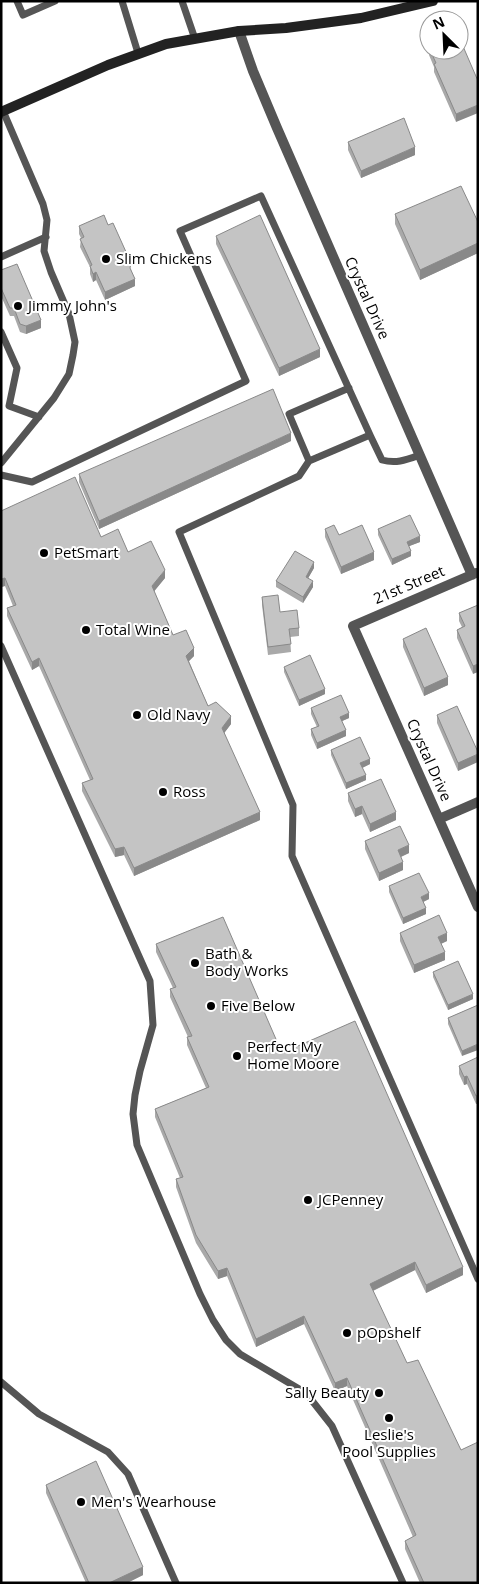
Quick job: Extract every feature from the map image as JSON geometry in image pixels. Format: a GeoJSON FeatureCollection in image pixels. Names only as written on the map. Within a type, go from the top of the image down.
{"type":"FeatureCollection","features":[{"type":"Feature","properties":{"kind":"main road"},"geometry":{"type":"LineString","coordinates":[[2,110],[100,68],[166,44],[239,32],[324,24],[433,1]]}},
{"type":"Feature","properties":{"kind":"street","name":"Crystal Drive"},"geometry":{"type":"LineString","coordinates":[[239,32],[273,120],[420,455],[475,574]]}},
{"type":"Feature","properties":{"kind":"street","name":"21st Street"},"geometry":{"type":"LineString","coordinates":[[353,626],[475,574]]}},
{"type":"Feature","properties":{"kind":"street","name":"Crystal Drive"},"geometry":{"type":"LineString","coordinates":[[353,626],[478,907]]}},
{"type":"Feature","properties":{"kind":"street"},"geometry":{"type":"LineString","coordinates":[[439,819],[478,802]]}},
{"type":"Feature","properties":{"kind":"lane"},"geometry":{"type":"LineString","coordinates":[[17,1],[23,15],[55,1]]}},
{"type":"Feature","properties":{"kind":"lane"},"geometry":{"type":"LineString","coordinates":[[122,1],[138,53]]}},
{"type":"Feature","properties":{"kind":"lane"},"geometry":{"type":"LineString","coordinates":[[182,1],[195,38]]}},
{"type":"Feature","properties":{"kind":"lane"},"geometry":{"type":"LineString","coordinates":[[1,463],[54,398],[68,374],[74,342],[69,314],[44,251],[47,220],[43,204],[2,110]]}},
{"type":"Feature","properties":{"kind":"lane"},"geometry":{"type":"LineString","coordinates":[[1,475],[32,482],[246,381],[180,231],[261,196],[382,460],[392,463],[420,455]]}},
{"type":"Feature","properties":{"kind":"lane"},"geometry":{"type":"LineString","coordinates":[[1,257],[46,237]]}},
{"type":"Feature","properties":{"kind":"lane"},"geometry":{"type":"LineString","coordinates":[[1,332],[17,368],[8,406],[39,417]]}},
{"type":"Feature","properties":{"kind":"lane"},"geometry":{"type":"LineString","coordinates":[[309,461],[289,414],[349,388]]}},
{"type":"Feature","properties":{"kind":"lane"},"geometry":{"type":"LineString","coordinates":[[370,435],[309,461],[299,476],[179,532],[293,805],[292,856],[478,1279]]}},
{"type":"Feature","properties":{"kind":"lane"},"geometry":{"type":"LineString","coordinates":[[1,646],[150,981],[152,1025],[140,1071],[133,1110],[137,1145],[200,1294],[226,1340],[240,1354],[306,1392],[327,1418],[403,1583]]}},
{"type":"Feature","properties":{"kind":"lane"},"geometry":{"type":"LineString","coordinates":[[1,1382],[38,1414],[108,1452],[128,1474],[176,1583]]}},
{"type":"Feature","properties":{"kind":"building"},"geometry":{"type":"Polygon","coordinates":[[[435,60],[469,60],[478,81],[478,105],[456,114],[434,64],[436,63],[435,60]]]}},
{"type":"Feature","properties":{"kind":"building"},"geometry":{"type":"Polygon","coordinates":[[[404,118],[415,147],[361,171],[348,142],[404,118]]]}},
{"type":"Feature","properties":{"kind":"building"},"geometry":{"type":"Polygon","coordinates":[[[461,186],[478,222],[478,243],[420,270],[395,214],[461,186]]]}},
{"type":"Feature","properties":{"kind":"building","name":"Slim Chickens"},"geometry":{"type":"Polygon","coordinates":[[[104,215],[108,225],[113,223],[131,263],[130,268],[135,279],[105,292],[96,272],[93,274],[90,266],[92,265],[80,239],[84,237],[79,226],[104,215]]]}},
{"type":"Feature","properties":{"kind":"building"},"geometry":{"type":"Polygon","coordinates":[[[260,215],[320,349],[279,368],[216,236],[260,215]]]}},
{"type":"Feature","properties":{"kind":"building","name":"Jimmy John's"},"geometry":{"type":"Polygon","coordinates":[[[17,264],[41,320],[26,326],[20,324],[14,308],[10,308],[1,288],[1,270],[17,264]]]}},
{"type":"Feature","properties":{"kind":"building"},"geometry":{"type":"Polygon","coordinates":[[[273,389],[291,433],[99,521],[79,474],[273,389]]]}},
{"type":"Feature","properties":{"kind":"building"},"geometry":{"type":"Polygon","coordinates":[[[75,477],[101,537],[118,529],[128,552],[151,541],[165,570],[152,586],[173,635],[186,630],[194,648],[186,656],[208,706],[216,702],[231,716],[222,728],[260,812],[134,868],[124,847],[115,849],[82,783],[93,779],[39,658],[32,662],[7,608],[16,605],[5,578],[1,579],[1,511],[75,477]]]}},
{"type":"Feature","properties":{"kind":"building"},"geometry":{"type":"Polygon","coordinates":[[[410,515],[420,536],[407,542],[411,551],[392,559],[378,529],[410,515]]]}},
{"type":"Feature","properties":{"kind":"building"},"geometry":{"type":"Polygon","coordinates":[[[334,525],[339,535],[362,525],[374,552],[341,567],[325,529],[334,525]]]}},
{"type":"Feature","properties":{"kind":"building"},"geometry":{"type":"Polygon","coordinates":[[[295,551],[314,562],[306,577],[313,581],[303,597],[276,581],[295,551]]]}},
{"type":"Feature","properties":{"kind":"building"},"geometry":{"type":"Polygon","coordinates":[[[278,595],[280,612],[297,610],[299,628],[289,629],[291,644],[268,647],[262,597],[278,595]]]}},
{"type":"Feature","properties":{"kind":"building"},"geometry":{"type":"Polygon","coordinates":[[[478,605],[478,664],[473,666],[457,630],[465,626],[459,613],[478,605]]]}},
{"type":"Feature","properties":{"kind":"building"},"geometry":{"type":"Polygon","coordinates":[[[426,628],[448,677],[424,688],[403,639],[426,628]]]}},
{"type":"Feature","properties":{"kind":"building"},"geometry":{"type":"Polygon","coordinates":[[[310,655],[325,689],[299,700],[284,667],[310,655]]]}},
{"type":"Feature","properties":{"kind":"building"},"geometry":{"type":"Polygon","coordinates":[[[341,695],[349,713],[340,717],[346,730],[317,743],[311,729],[319,726],[311,708],[341,695]]]}},
{"type":"Feature","properties":{"kind":"building"},"geometry":{"type":"Polygon","coordinates":[[[457,706],[478,752],[478,754],[458,763],[437,715],[457,706]]]}},
{"type":"Feature","properties":{"kind":"building"},"geometry":{"type":"Polygon","coordinates":[[[360,737],[370,759],[360,763],[366,775],[346,783],[331,750],[360,737]]]}},
{"type":"Feature","properties":{"kind":"building"},"geometry":{"type":"Polygon","coordinates":[[[381,779],[396,812],[370,824],[362,806],[355,809],[348,793],[381,779]]]}},
{"type":"Feature","properties":{"kind":"building"},"geometry":{"type":"Polygon","coordinates":[[[400,826],[409,845],[398,850],[403,862],[379,873],[365,841],[400,826]]]}},
{"type":"Feature","properties":{"kind":"building"},"geometry":{"type":"Polygon","coordinates":[[[419,873],[429,893],[421,897],[426,908],[403,918],[389,886],[419,873]]]}},
{"type":"Feature","properties":{"kind":"building"},"geometry":{"type":"Polygon","coordinates":[[[439,915],[447,933],[438,937],[445,952],[414,965],[400,933],[439,915]]]}},
{"type":"Feature","properties":{"kind":"building"},"geometry":{"type":"Polygon","coordinates":[[[223,917],[282,1053],[355,1021],[463,1267],[426,1285],[415,1262],[370,1284],[407,1363],[418,1360],[461,1450],[478,1442],[478,1583],[424,1583],[405,1541],[416,1535],[347,1378],[335,1383],[304,1316],[256,1339],[227,1268],[218,1271],[196,1235],[176,1179],[183,1177],[155,1109],[209,1087],[187,1037],[192,1036],[170,989],[176,987],[156,944],[223,917]]]}},
{"type":"Feature","properties":{"kind":"building"},"geometry":{"type":"Polygon","coordinates":[[[458,961],[473,994],[448,1005],[433,972],[458,961]]]}},
{"type":"Feature","properties":{"kind":"building"},"geometry":{"type":"Polygon","coordinates":[[[478,1005],[478,1044],[462,1051],[448,1018],[478,1005]]]}},
{"type":"Feature","properties":{"kind":"building"},"geometry":{"type":"Polygon","coordinates":[[[478,1057],[478,1095],[476,1096],[467,1076],[464,1077],[459,1066],[478,1057]]]}},
{"type":"Feature","properties":{"kind":"building"},"geometry":{"type":"Polygon","coordinates":[[[96,1461],[143,1567],[109,1583],[89,1583],[46,1485],[96,1461]]]}},
{"type":"Feature","properties":{"kind":"place","name":"Slim Chickens"},"geometry":{"type":"Point","coordinates":[106,259]}},
{"type":"Feature","properties":{"kind":"place","name":"Jimmy John's"},"geometry":{"type":"Point","coordinates":[18,306]}},
{"type":"Feature","properties":{"kind":"place","name":"PetSmart"},"geometry":{"type":"Point","coordinates":[44,553]}},
{"type":"Feature","properties":{"kind":"place","name":"Total Wine"},"geometry":{"type":"Point","coordinates":[86,630]}},
{"type":"Feature","properties":{"kind":"place","name":"Old Navy"},"geometry":{"type":"Point","coordinates":[137,715]}},
{"type":"Feature","properties":{"kind":"place","name":"Ross"},"geometry":{"type":"Point","coordinates":[163,792]}},
{"type":"Feature","properties":{"kind":"place","name":"Bath & Body Works"},"geometry":{"type":"Point","coordinates":[195,963]}},
{"type":"Feature","properties":{"kind":"place","name":"Five Below"},"geometry":{"type":"Point","coordinates":[211,1006]}},
{"type":"Feature","properties":{"kind":"place","name":"Perfect My Home Moore"},"geometry":{"type":"Point","coordinates":[237,1056]}},
{"type":"Feature","properties":{"kind":"place","name":"JCPenney"},"geometry":{"type":"Point","coordinates":[308,1200]}},
{"type":"Feature","properties":{"kind":"place","name":"pOpshelf"},"geometry":{"type":"Point","coordinates":[347,1333]}},
{"type":"Feature","properties":{"kind":"place","name":"Sally Beauty"},"geometry":{"type":"Point","coordinates":[379,1393]}},
{"type":"Feature","properties":{"kind":"place","name":"Leslie's Pool Supplies"},"geometry":{"type":"Point","coordinates":[389,1418]}},
{"type":"Feature","properties":{"kind":"place","name":"Men's Wearhouse"},"geometry":{"type":"Point","coordinates":[81,1502]}}]}
